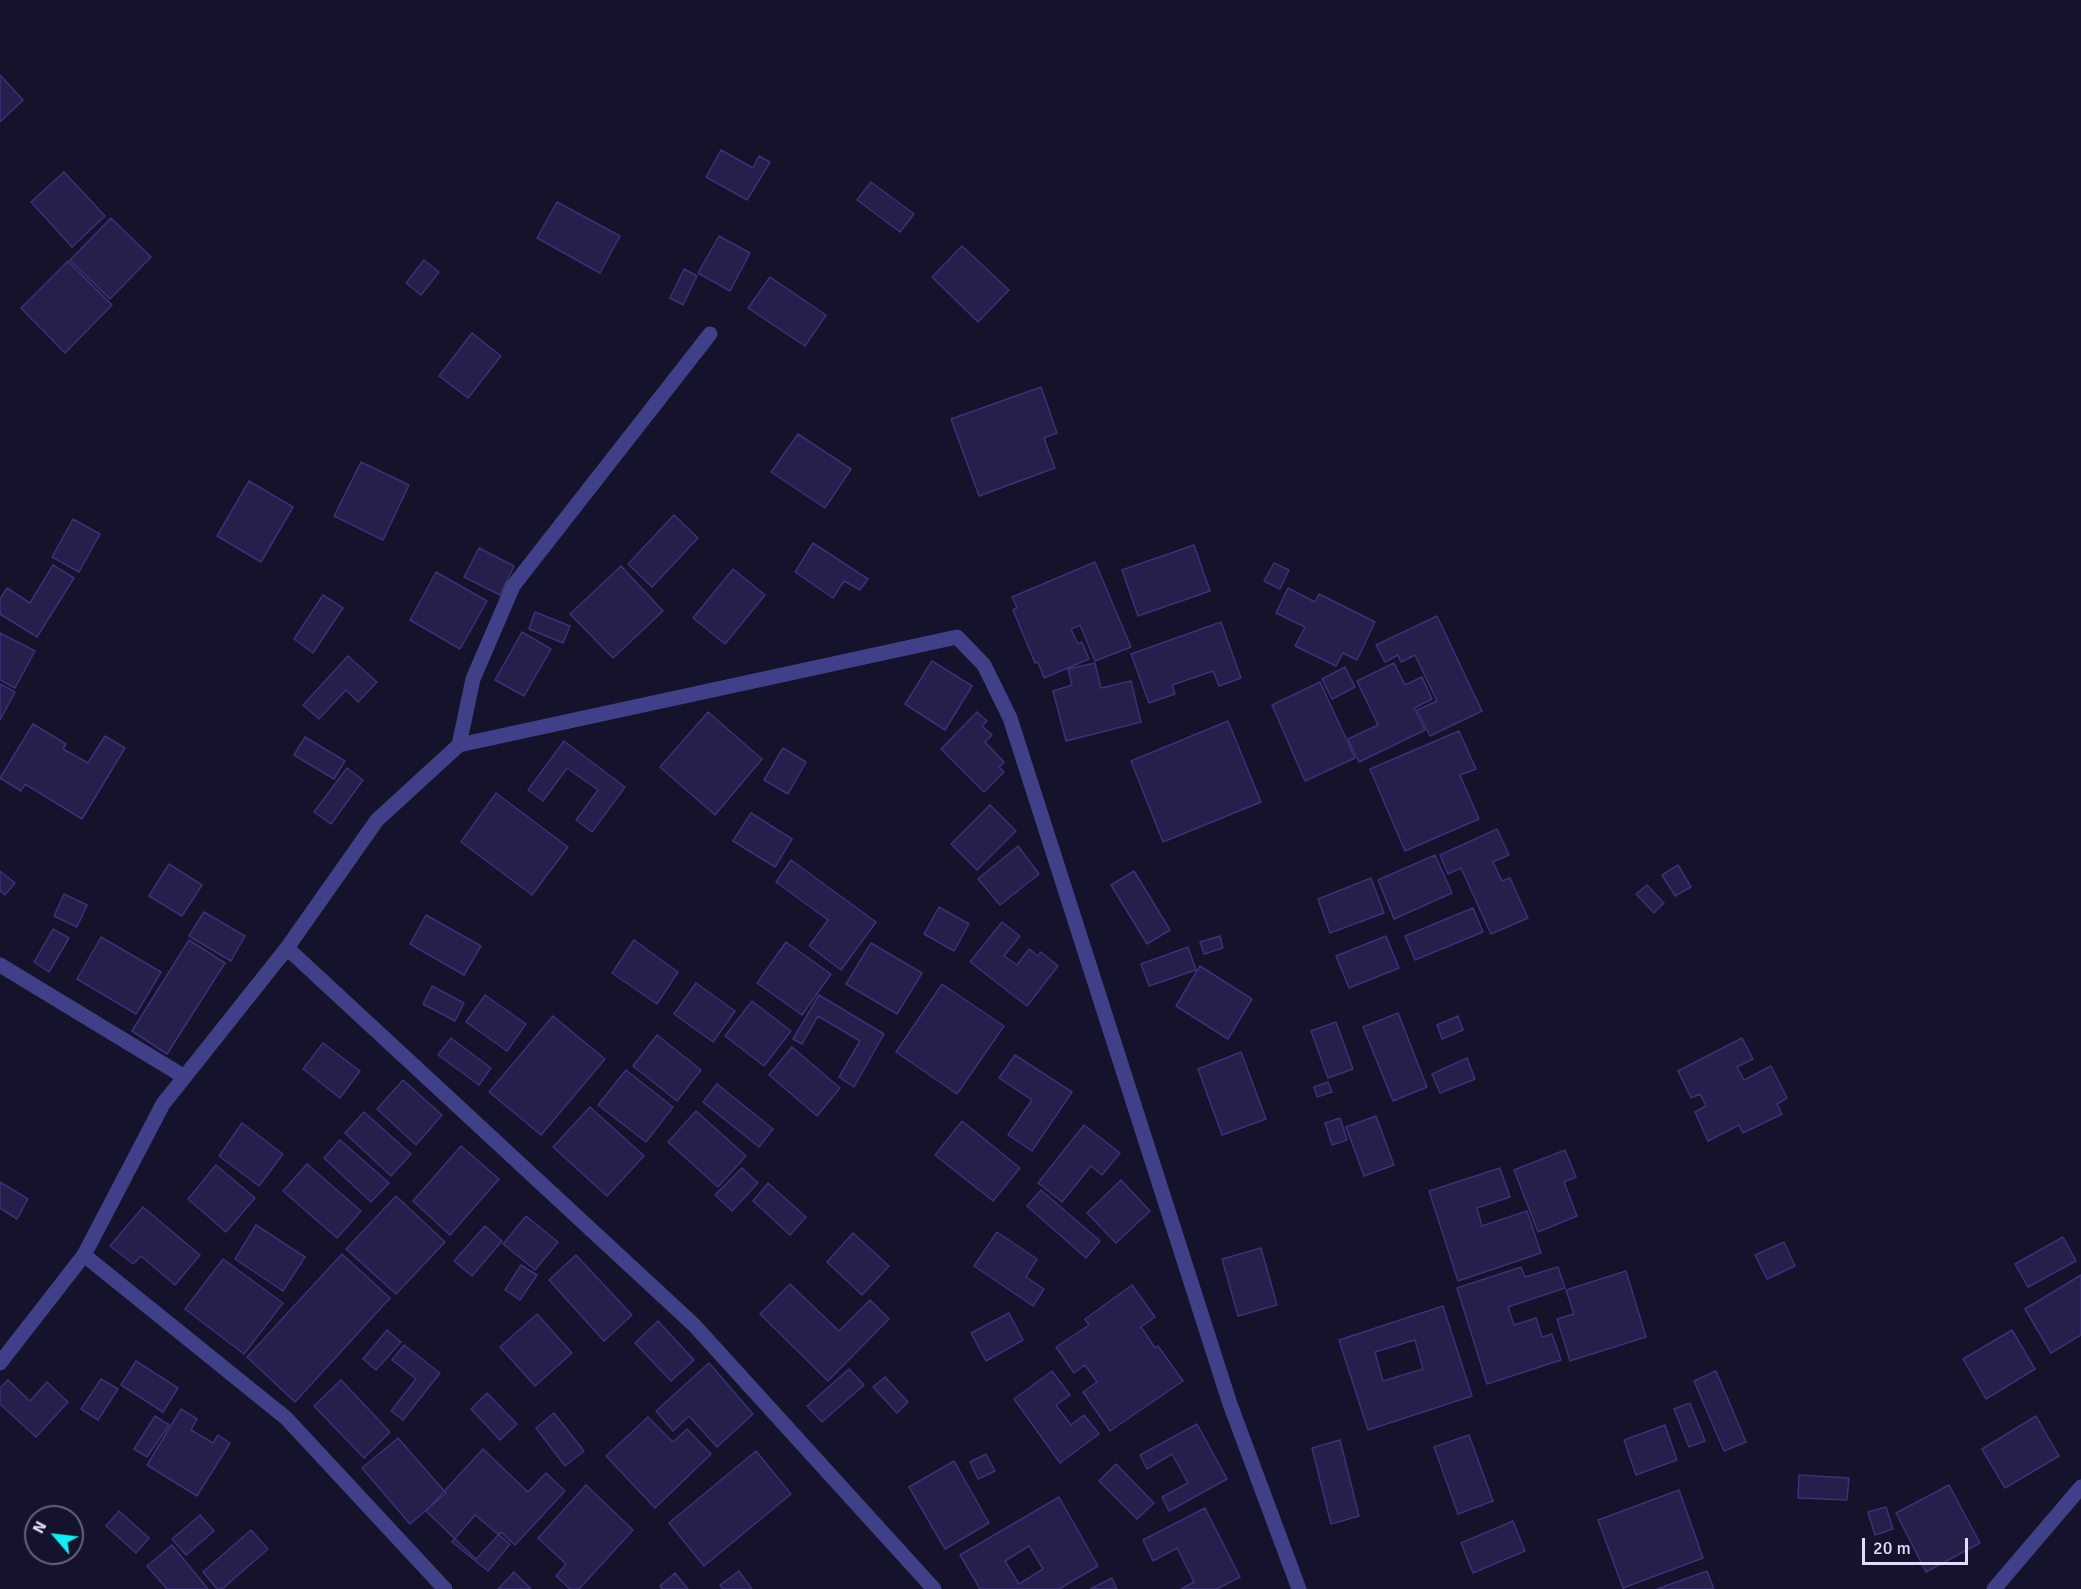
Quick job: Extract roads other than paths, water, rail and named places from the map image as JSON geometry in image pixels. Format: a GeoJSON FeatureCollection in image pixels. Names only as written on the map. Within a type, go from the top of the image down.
{"type":"FeatureCollection","features":[{"type":"Feature","properties":{"kind":"street"},"geometry":{"type":"LineString","coordinates":[[459,745],[473,679],[513,586],[710,334]]}},
{"type":"Feature","properties":{"kind":"street"},"geometry":{"type":"LineString","coordinates":[[0,1363],[84,1255],[163,1104],[183,1076],[287,948],[377,820],[459,745],[957,637],[984,665],[1010,718],[1230,1404],[1299,1589]]}},
{"type":"Feature","properties":{"kind":"street"},"geometry":{"type":"LineString","coordinates":[[287,948],[694,1325],[934,1589]]}},
{"type":"Feature","properties":{"kind":"street"},"geometry":{"type":"LineString","coordinates":[[0,965],[183,1076]]}},
{"type":"Feature","properties":{"kind":"street"},"geometry":{"type":"LineString","coordinates":[[84,1255],[286,1418],[445,1589]]}},
{"type":"Feature","properties":{"kind":"street"},"geometry":{"type":"LineString","coordinates":[[1994,1589],[2081,1487]]}}]}
